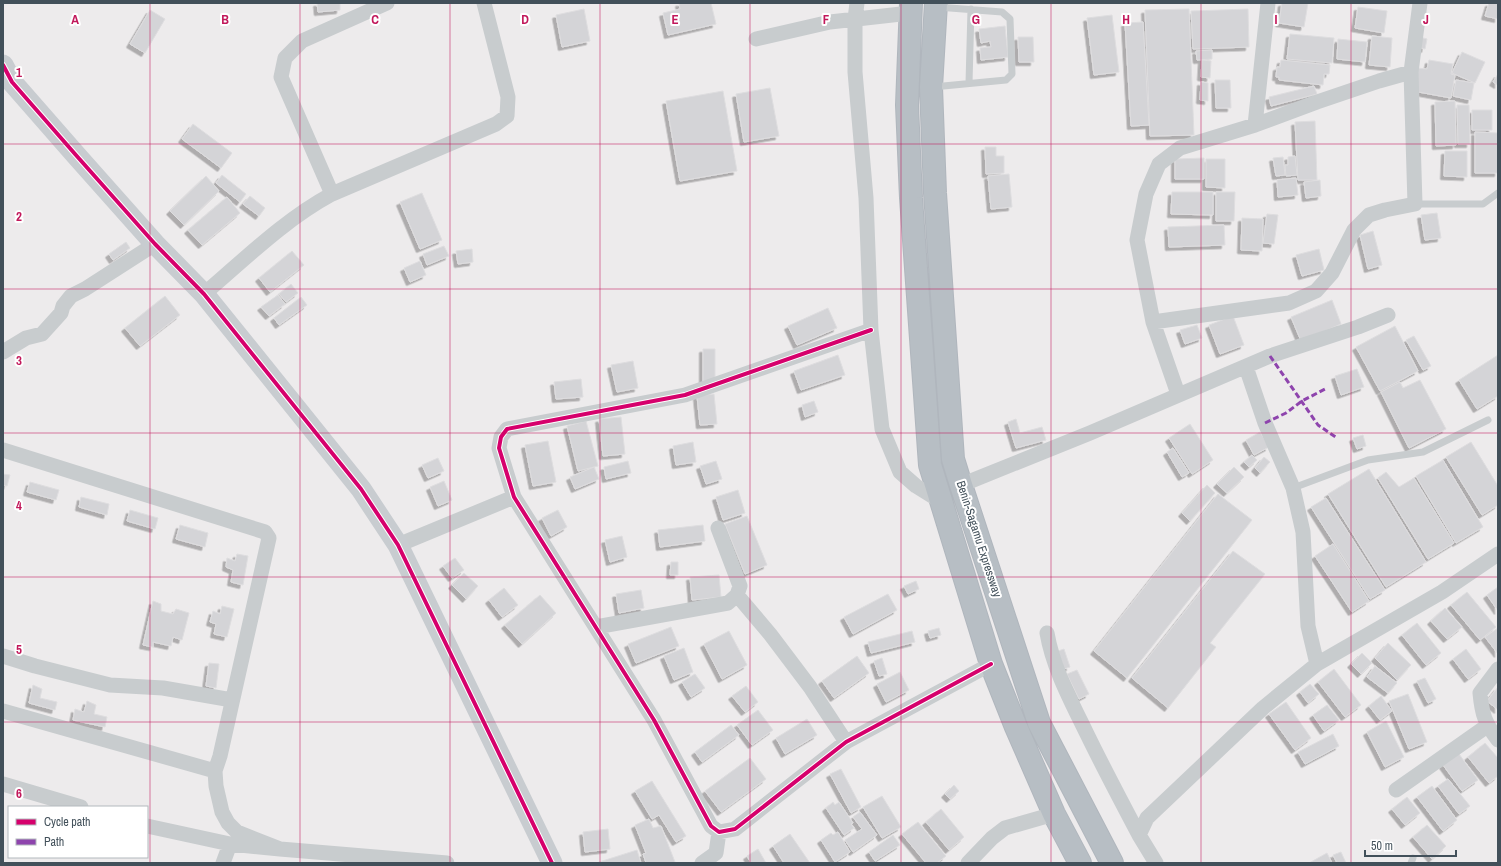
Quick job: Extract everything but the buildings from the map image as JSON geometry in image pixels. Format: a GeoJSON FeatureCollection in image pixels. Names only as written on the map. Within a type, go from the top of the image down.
{"type":"FeatureCollection","features":[{"type":"Feature","properties":{"kind":"highway","name":"Benin-Sagamu Expressway"},"geometry":{"type":"LineString","coordinates":[[935,5],[931,87],[935,193],[953,458],[1039,723],[1112,863]]}},
{"type":"Feature","properties":{"kind":"highway"},"geometry":{"type":"LineString","coordinates":[[910,8],[906,105],[930,466],[991,664],[1016,727],[1054,814],[1080,863]]}},
{"type":"Feature","properties":{"kind":"street"},"geometry":{"type":"LineString","coordinates":[[332,194],[281,77],[285,58],[302,41],[387,3]]}},
{"type":"Feature","properties":{"kind":"street"},"geometry":{"type":"LineString","coordinates":[[204,294],[277,231],[314,204],[332,194],[496,124],[508,116],[508,97],[484,3]]}},
{"type":"Feature","properties":{"kind":"street"},"geometry":{"type":"LineString","coordinates":[[857,3],[855,19],[855,72],[866,198],[871,330],[882,429],[900,472],[916,486],[940,501]]}},
{"type":"Feature","properties":{"kind":"street"},"geometry":{"type":"LineString","coordinates":[[1256,125],[1268,3]]}},
{"type":"Feature","properties":{"kind":"street"},"geometry":{"type":"LineString","coordinates":[[1153,322],[1290,303],[1316,291],[1332,273],[1354,230],[1369,215],[1415,204],[1411,72],[1420,3]]}},
{"type":"Feature","properties":{"kind":"street"},"geometry":{"type":"LineString","coordinates":[[756,39],[830,22],[855,19],[910,8]]}},
{"type":"Feature","properties":{"kind":"street"},"geometry":{"type":"LineString","coordinates":[[3,65],[12,82],[155,244],[204,294],[361,489],[398,545],[552,863]]}},
{"type":"Feature","properties":{"kind":"street"},"geometry":{"type":"LineString","coordinates":[[1178,394],[1153,322],[1137,240],[1146,194],[1159,164],[1180,148],[1256,125],[1316,102],[1411,72]]}},
{"type":"Feature","properties":{"kind":"street"},"geometry":{"type":"LineString","coordinates":[[3,352],[26,338],[42,334],[61,313],[63,306],[71,296],[85,289],[155,244]]}},
{"type":"Feature","properties":{"kind":"street"},"geometry":{"type":"LineString","coordinates":[[961,485],[1090,433],[1178,394],[1270,356],[1358,327],[1388,315]]}},
{"type":"Feature","properties":{"kind":"street"},"geometry":{"type":"LineString","coordinates":[[871,330],[685,395],[507,429],[501,437],[499,448],[514,497],[654,720],[710,826],[719,832],[735,829],[846,742],[991,664]]}},
{"type":"Feature","properties":{"kind":"street"},"geometry":{"type":"LineString","coordinates":[[1246,367],[1265,423],[1292,488],[1303,532],[1308,626],[1317,664]]}},
{"type":"Feature","properties":{"kind":"street"},"geometry":{"type":"LineString","coordinates":[[3,450],[265,532],[269,538],[269,545],[215,771],[222,812],[228,823],[237,832],[280,849]]}},
{"type":"Feature","properties":{"kind":"street"},"geometry":{"type":"LineString","coordinates":[[398,545],[514,497]]}},
{"type":"Feature","properties":{"kind":"street"},"geometry":{"type":"LineString","coordinates":[[596,628],[728,603],[737,595],[740,586],[718,528]]}},
{"type":"Feature","properties":{"kind":"street"},"geometry":{"type":"LineString","coordinates":[[1139,835],[1147,818],[1263,708],[1317,664],[1442,592],[1498,554]]}},
{"type":"Feature","properties":{"kind":"street"},"geometry":{"type":"LineString","coordinates":[[737,595],[770,634],[810,688],[846,742]]}},
{"type":"Feature","properties":{"kind":"street"},"geometry":{"type":"LineString","coordinates":[[1048,633],[1050,650],[1074,708],[1116,793],[1156,863]]}},
{"type":"Feature","properties":{"kind":"street"},"geometry":{"type":"LineString","coordinates":[[3,656],[35,666],[110,685],[163,688],[232,700]]}},
{"type":"Feature","properties":{"kind":"street"},"geometry":{"type":"LineString","coordinates":[[1498,670],[1480,694],[1482,712],[1488,726],[1498,740]]}},
{"type":"Feature","properties":{"kind":"street"},"geometry":{"type":"LineString","coordinates":[[3,711],[215,771]]}},
{"type":"Feature","properties":{"kind":"street"},"geometry":{"type":"LineString","coordinates":[[1396,790],[1488,726]]}},
{"type":"Feature","properties":{"kind":"street"},"geometry":{"type":"LineString","coordinates":[[3,784],[78,806]]}},
{"type":"Feature","properties":{"kind":"street"},"geometry":{"type":"LineString","coordinates":[[968,863],[992,838],[1005,828],[1054,814]]}},
{"type":"Feature","properties":{"kind":"street"},"geometry":{"type":"LineString","coordinates":[[148,826],[230,844],[447,863]]}},
{"type":"Feature","properties":{"kind":"street"},"geometry":{"type":"LineString","coordinates":[[702,863],[716,852],[719,832]]}},
{"type":"Feature","properties":{"kind":"street"},"geometry":{"type":"LineString","coordinates":[[223,863],[230,844]]}},
{"type":"Feature","properties":{"kind":"lane"},"geometry":{"type":"LineString","coordinates":[[931,87],[1006,80],[1012,74],[1010,19],[1002,12],[935,5]]}},
{"type":"Feature","properties":{"kind":"lane"},"geometry":{"type":"LineString","coordinates":[[969,83],[971,9]]}},
{"type":"Feature","properties":{"kind":"lane"},"geometry":{"type":"LineString","coordinates":[[1415,204],[1483,204],[1498,193]]}},
{"type":"Feature","properties":{"kind":"lane"},"geometry":{"type":"LineString","coordinates":[[1292,488],[1368,460],[1423,452],[1488,420]]}},
{"type":"Feature","properties":{"kind":"lane"},"geometry":{"type":"LineString","coordinates":[[228,823],[230,844]]}},
{"type":"Feature","properties":{"kind":"marked path"},"geometry":{"type":"LineString","coordinates":[[1270,356],[1318,425],[1337,438]]}},
{"type":"Feature","properties":{"kind":"marked path"},"geometry":{"type":"LineString","coordinates":[[1265,423],[1286,413],[1302,401],[1327,388]]}},
{"type":"Feature","properties":{"kind":"cycle path"},"geometry":{"type":"LineString","coordinates":[[3,65],[12,82],[75,154],[155,244],[204,294],[361,489],[398,545],[552,863]]}},
{"type":"Feature","properties":{"kind":"cycle path"},"geometry":{"type":"LineString","coordinates":[[871,330],[685,395],[507,429],[501,437],[499,448],[514,497],[654,720],[711,826],[719,832],[735,829],[846,742],[991,664]]}}]}
